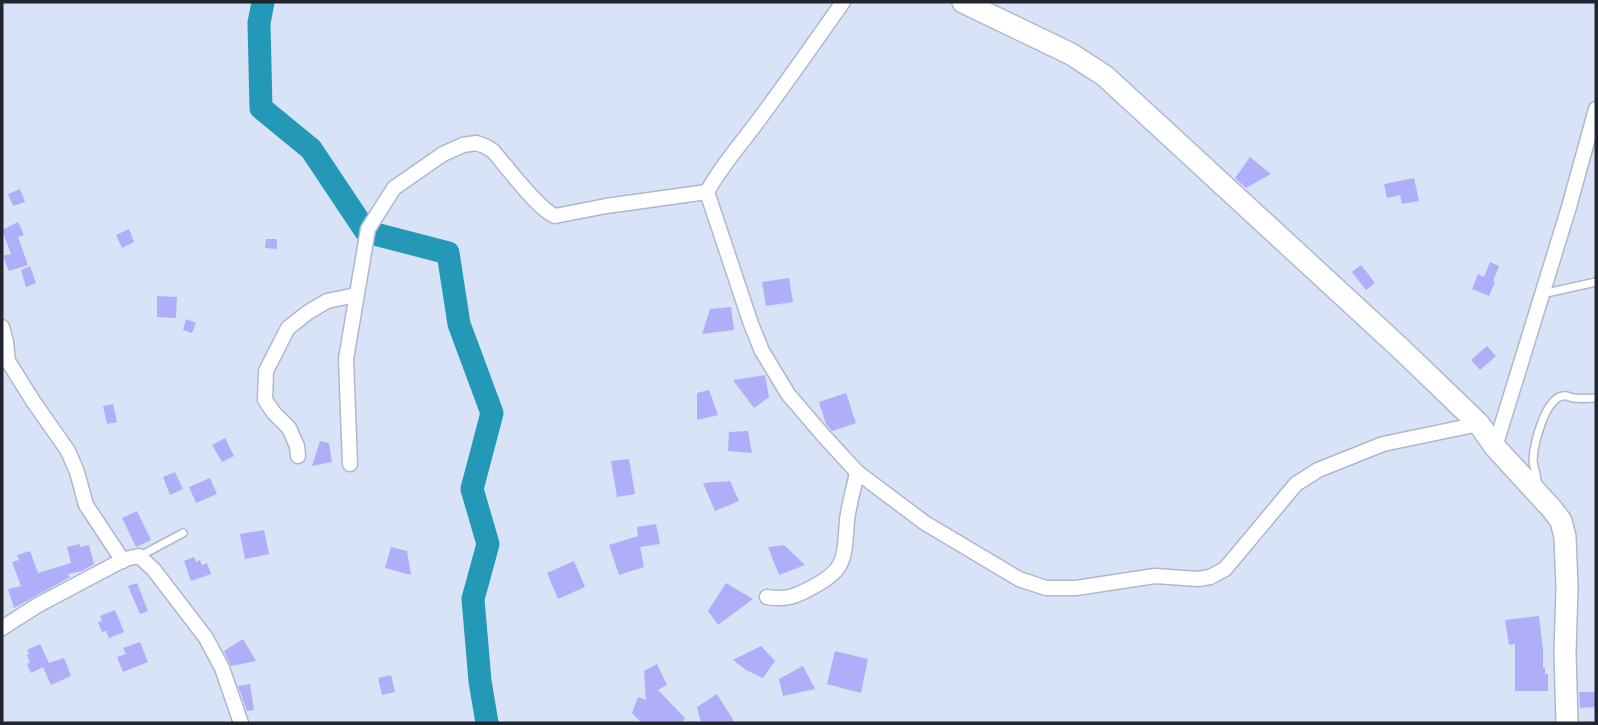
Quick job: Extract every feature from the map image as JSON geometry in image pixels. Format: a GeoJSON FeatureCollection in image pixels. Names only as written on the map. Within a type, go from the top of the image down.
{"type":"FeatureCollection","features":[{"type":"Feature","properties":{"kind":"street"},"geometry":{"type":"LineString","coordinates":[[843,2],[707,191],[751,324],[762,351],[788,394],[858,472],[925,523],[1033,585],[1058,589],[1156,576],[1198,579],[1210,577],[1225,569],[1296,484],[1318,470],[1383,444],[1479,424]]}},
{"type":"Feature","properties":{"kind":"street"},"geometry":{"type":"LineString","coordinates":[[962,2],[1071,54],[1105,76],[1479,424],[1495,447],[1552,509],[1561,521],[1564,537],[1567,587],[1567,723]]}},
{"type":"Feature","properties":{"kind":"street"},"geometry":{"type":"LineString","coordinates":[[1495,447],[1569,207],[1596,109]]}},
{"type":"Feature","properties":{"kind":"street"},"geometry":{"type":"LineString","coordinates":[[350,464],[346,359],[356,295],[368,229],[394,188],[443,153],[463,145],[476,144],[493,151],[536,201],[549,214],[555,216],[707,191]]}},
{"type":"Feature","properties":{"kind":"street"},"geometry":{"type":"LineString","coordinates":[[298,456],[297,446],[289,428],[265,400],[266,371],[288,328],[327,301],[356,295]]}},
{"type":"Feature","properties":{"kind":"street"},"geometry":{"type":"LineString","coordinates":[[2,327],[8,361],[68,451],[86,505],[122,561]]}},
{"type":"Feature","properties":{"kind":"street"},"geometry":{"type":"LineString","coordinates":[[767,597],[794,596],[823,581],[838,569],[845,550],[848,517],[858,472]]}},
{"type":"Feature","properties":{"kind":"street"},"geometry":{"type":"LineString","coordinates":[[2,628],[38,605],[122,561],[139,556],[155,570],[206,638],[222,668],[241,723]]}},
{"type":"Feature","properties":{"kind":"lane"},"geometry":{"type":"LineString","coordinates":[[1541,294],[1596,282]]}},
{"type":"Feature","properties":{"kind":"lane"},"geometry":{"type":"LineString","coordinates":[[1535,491],[1538,484],[1533,463],[1534,452],[1544,415],[1551,403],[1562,396],[1596,398]]}},
{"type":"Feature","properties":{"kind":"lane"},"geometry":{"type":"LineString","coordinates":[[139,556],[183,533]]}},
{"type":"Feature","properties":{"kind":"building"},"geometry":{"type":"Polygon","coordinates":[[[1250,157],[1271,174],[1246,188],[1235,178],[1250,157]]]}},
{"type":"Feature","properties":{"kind":"building"},"geometry":{"type":"Polygon","coordinates":[[[1414,178],[1419,201],[1402,204],[1400,195],[1387,198],[1384,184],[1414,178]]]}},
{"type":"Feature","properties":{"kind":"building"},"geometry":{"type":"Polygon","coordinates":[[[20,189],[25,202],[13,206],[8,194],[20,189]]]}},
{"type":"Feature","properties":{"kind":"building"},"geometry":{"type":"Polygon","coordinates":[[[18,222],[24,235],[18,237],[28,265],[9,271],[3,256],[11,254],[2,230],[18,222]]]}},
{"type":"Feature","properties":{"kind":"building"},"geometry":{"type":"Polygon","coordinates":[[[129,229],[134,242],[122,248],[116,235],[129,229]]]}},
{"type":"Feature","properties":{"kind":"building"},"geometry":{"type":"Polygon","coordinates":[[[266,239],[277,239],[277,249],[265,248],[266,239]]]}},
{"type":"Feature","properties":{"kind":"building"},"geometry":{"type":"Polygon","coordinates":[[[1490,262],[1499,266],[1489,296],[1472,289],[1478,274],[1484,277],[1490,262]]]}},
{"type":"Feature","properties":{"kind":"building"},"geometry":{"type":"Polygon","coordinates":[[[1361,265],[1375,283],[1366,290],[1352,272],[1361,265]]]}},
{"type":"Feature","properties":{"kind":"building"},"geometry":{"type":"Polygon","coordinates":[[[30,266],[36,283],[26,287],[21,270],[30,266]]]}},
{"type":"Feature","properties":{"kind":"building"},"geometry":{"type":"Polygon","coordinates":[[[789,278],[793,302],[766,306],[762,282],[789,278]]]}},
{"type":"Feature","properties":{"kind":"building"},"geometry":{"type":"Polygon","coordinates":[[[157,296],[177,297],[176,318],[157,317],[157,296]]]}},
{"type":"Feature","properties":{"kind":"building"},"geometry":{"type":"Polygon","coordinates":[[[731,307],[734,330],[702,334],[710,309],[731,307]]]}},
{"type":"Feature","properties":{"kind":"building"},"geometry":{"type":"Polygon","coordinates":[[[186,319],[196,323],[192,333],[183,330],[186,319]]]}},
{"type":"Feature","properties":{"kind":"building"},"geometry":{"type":"Polygon","coordinates":[[[1487,346],[1496,356],[1480,370],[1471,360],[1487,346]]]}},
{"type":"Feature","properties":{"kind":"building"},"geometry":{"type":"Polygon","coordinates":[[[765,375],[769,397],[754,408],[733,380],[765,375]]]}},
{"type":"Feature","properties":{"kind":"building"},"geometry":{"type":"Polygon","coordinates":[[[709,390],[718,415],[697,420],[697,393],[709,390]]]}},
{"type":"Feature","properties":{"kind":"building"},"geometry":{"type":"Polygon","coordinates":[[[846,393],[856,423],[832,431],[826,424],[819,402],[846,393]]]}},
{"type":"Feature","properties":{"kind":"building"},"geometry":{"type":"Polygon","coordinates":[[[113,404],[117,422],[107,424],[103,406],[113,404]]]}},
{"type":"Feature","properties":{"kind":"building"},"geometry":{"type":"Polygon","coordinates":[[[748,431],[752,453],[728,451],[729,432],[748,431]]]}},
{"type":"Feature","properties":{"kind":"building"},"geometry":{"type":"Polygon","coordinates":[[[225,438],[234,456],[222,462],[212,445],[225,438]]]}},
{"type":"Feature","properties":{"kind":"building"},"geometry":{"type":"Polygon","coordinates":[[[320,441],[329,443],[332,462],[312,466],[320,441]]]}},
{"type":"Feature","properties":{"kind":"building"},"geometry":{"type":"Polygon","coordinates":[[[629,459],[635,494],[617,497],[611,461],[629,459]]]}},
{"type":"Feature","properties":{"kind":"building"},"geometry":{"type":"Polygon","coordinates":[[[175,472],[183,489],[170,495],[163,477],[175,472]]]}},
{"type":"Feature","properties":{"kind":"building"},"geometry":{"type":"Polygon","coordinates":[[[210,478],[217,494],[196,503],[189,487],[210,478]]]}},
{"type":"Feature","properties":{"kind":"building"},"geometry":{"type":"Polygon","coordinates":[[[730,481],[739,501],[715,511],[703,483],[730,481]]]}},
{"type":"Feature","properties":{"kind":"building"},"geometry":{"type":"Polygon","coordinates":[[[137,511],[151,540],[136,547],[122,518],[137,511]]]}},
{"type":"Feature","properties":{"kind":"building"},"geometry":{"type":"Polygon","coordinates":[[[656,524],[660,544],[640,547],[644,567],[619,575],[609,545],[638,536],[637,527],[656,524]]]}},
{"type":"Feature","properties":{"kind":"building"},"geometry":{"type":"Polygon","coordinates":[[[264,530],[269,554],[245,559],[240,534],[264,530]]]}},
{"type":"Feature","properties":{"kind":"building"},"geometry":{"type":"Polygon","coordinates":[[[80,544],[80,547],[89,545],[94,564],[82,571],[68,574],[70,577],[14,608],[8,589],[21,586],[12,562],[19,560],[17,555],[30,551],[38,573],[71,563],[67,547],[80,544]]]}},
{"type":"Feature","properties":{"kind":"building"},"geometry":{"type":"Polygon","coordinates":[[[784,545],[805,565],[779,575],[768,547],[784,545]]]}},
{"type":"Feature","properties":{"kind":"building"},"geometry":{"type":"Polygon","coordinates":[[[391,547],[407,551],[411,575],[385,568],[391,547]]]}},
{"type":"Feature","properties":{"kind":"building"},"geometry":{"type":"Polygon","coordinates":[[[194,557],[196,562],[200,560],[202,565],[207,563],[211,574],[191,581],[184,561],[194,557]]]}},
{"type":"Feature","properties":{"kind":"building"},"geometry":{"type":"Polygon","coordinates":[[[574,561],[585,587],[558,599],[547,573],[574,561]]]}},
{"type":"Feature","properties":{"kind":"building"},"geometry":{"type":"Polygon","coordinates":[[[137,583],[148,611],[140,614],[128,586],[137,583]]]}},
{"type":"Feature","properties":{"kind":"building"},"geometry":{"type":"Polygon","coordinates":[[[726,583],[753,599],[718,625],[708,611],[726,583]]]}},
{"type":"Feature","properties":{"kind":"building"},"geometry":{"type":"Polygon","coordinates":[[[115,610],[124,632],[109,638],[106,631],[102,632],[98,622],[102,621],[100,616],[115,610]]]}},
{"type":"Feature","properties":{"kind":"building"},"geometry":{"type":"Polygon","coordinates":[[[1539,616],[1543,668],[1545,674],[1548,674],[1548,691],[1515,691],[1515,644],[1509,645],[1505,620],[1539,616]]]}},
{"type":"Feature","properties":{"kind":"building"},"geometry":{"type":"Polygon","coordinates":[[[243,639],[256,661],[231,666],[224,651],[243,639]]]}},
{"type":"Feature","properties":{"kind":"building"},"geometry":{"type":"Polygon","coordinates":[[[140,642],[148,662],[123,672],[117,657],[126,654],[123,648],[140,642]]]}},
{"type":"Feature","properties":{"kind":"building"},"geometry":{"type":"Polygon","coordinates":[[[40,644],[49,663],[64,658],[71,676],[51,685],[43,667],[31,673],[27,664],[30,662],[27,650],[40,644]]]}},
{"type":"Feature","properties":{"kind":"building"},"geometry":{"type":"Polygon","coordinates":[[[761,646],[775,661],[763,678],[733,660],[761,646]]]}},
{"type":"Feature","properties":{"kind":"building"},"geometry":{"type":"Polygon","coordinates":[[[835,651],[868,659],[861,693],[827,684],[835,651]]]}},
{"type":"Feature","properties":{"kind":"building"},"geometry":{"type":"Polygon","coordinates":[[[657,664],[667,685],[658,690],[685,718],[682,723],[642,723],[632,713],[638,697],[646,700],[644,671],[657,664]]]}},
{"type":"Feature","properties":{"kind":"building"},"geometry":{"type":"Polygon","coordinates":[[[803,666],[815,689],[783,696],[779,679],[803,666]]]}},
{"type":"Feature","properties":{"kind":"building"},"geometry":{"type":"Polygon","coordinates":[[[391,675],[395,692],[382,695],[378,678],[391,675]]]}},
{"type":"Feature","properties":{"kind":"building"},"geometry":{"type":"Polygon","coordinates":[[[250,684],[254,710],[247,711],[238,686],[250,684]]]}},
{"type":"Feature","properties":{"kind":"building"},"geometry":{"type":"Polygon","coordinates":[[[1579,692],[1595,692],[1595,707],[1580,708],[1579,692]]]}},
{"type":"Feature","properties":{"kind":"building"},"geometry":{"type":"Polygon","coordinates":[[[717,694],[735,723],[701,723],[697,707],[717,694]]]}},
{"type":"Feature","properties":{"kind":"waterway"},"geometry":{"type":"LineString","coordinates":[[263,2],[259,23],[261,108],[311,149],[365,230]]}},
{"type":"Feature","properties":{"kind":"waterway"},"geometry":{"type":"LineString","coordinates":[[371,233],[448,253],[459,324],[492,413],[472,489],[488,544],[473,599],[480,681],[487,723]]}}]}
